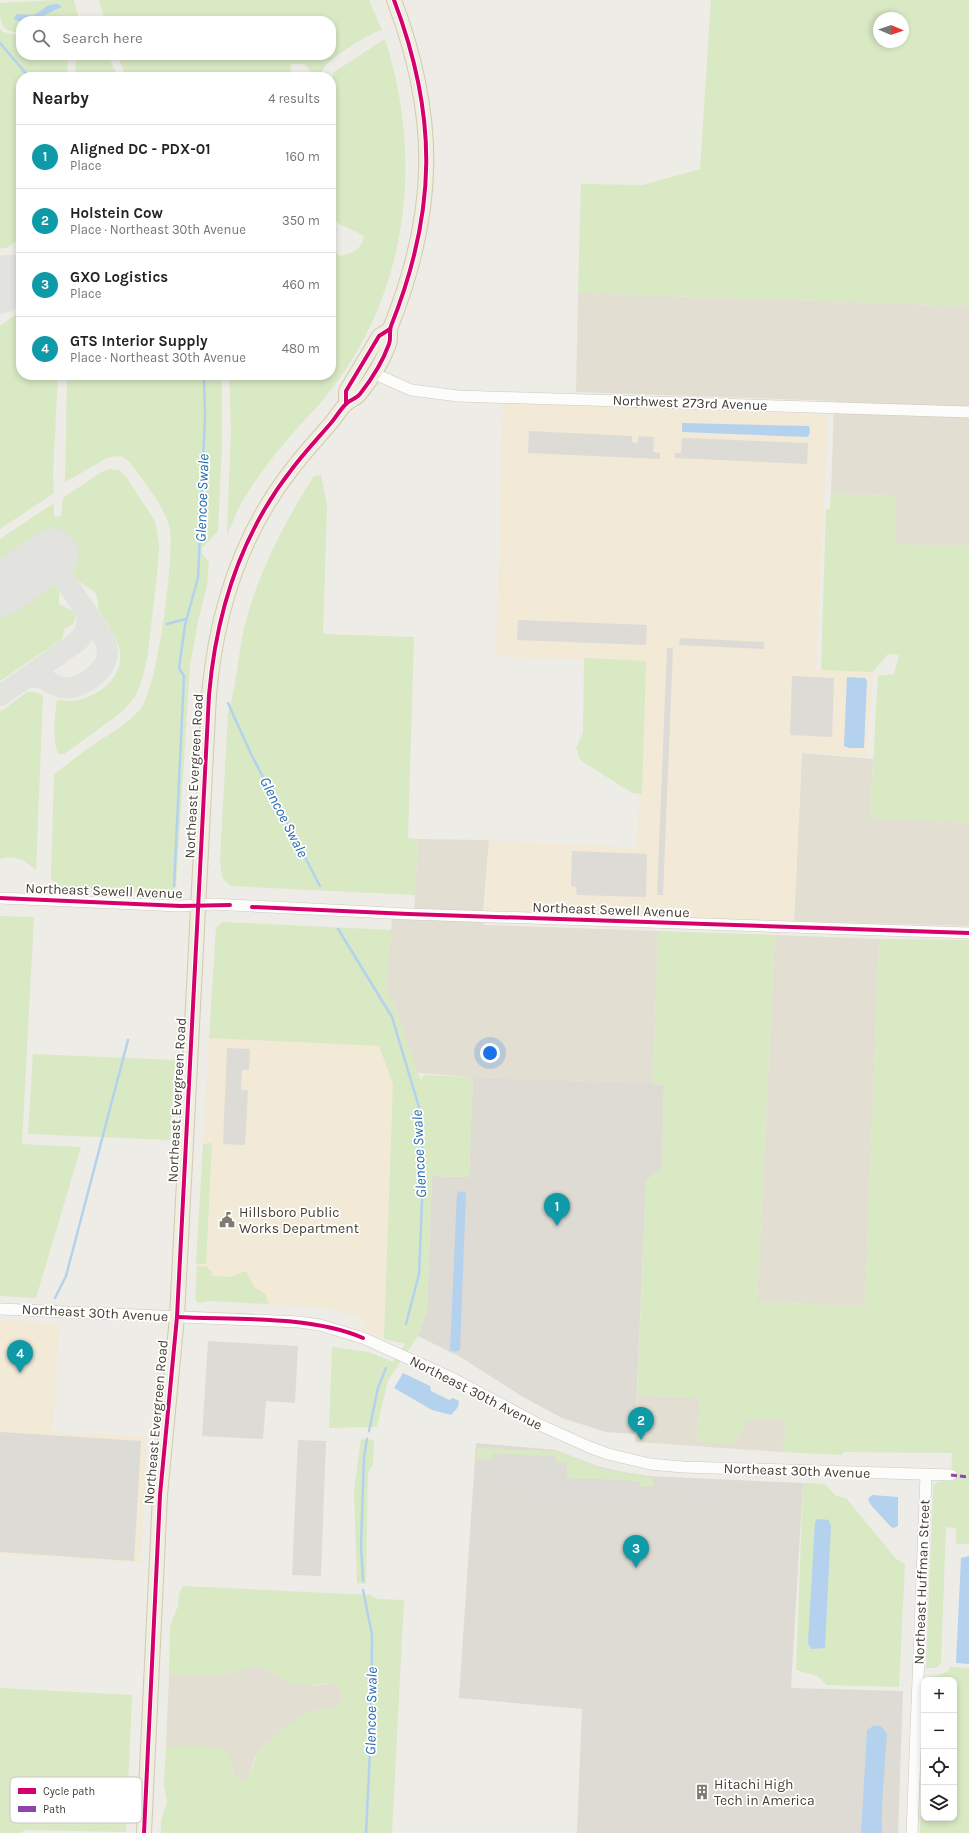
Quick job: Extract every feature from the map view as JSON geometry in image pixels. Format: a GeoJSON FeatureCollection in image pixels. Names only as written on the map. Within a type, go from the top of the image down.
{"type":"FeatureCollection","features":[{"type":"Feature","properties":{"kind":"main road","name":"Northeast Evergreen Road"},"geometry":{"type":"LineString","coordinates":[[144,1833],[160,1495],[176,1317],[210,682],[214,652],[224,608],[246,545],[266,507],[291,470],[346,404],[359,396],[389,343],[390,329],[408,282],[421,227],[427,168],[425,127],[416,65],[394,0]]}},
{"type":"Feature","properties":{"kind":"main road","name":"Northeast Evergreen Road"},"geometry":{"type":"LineString","coordinates":[[346,404],[346,391],[379,336],[390,329]]}},
{"type":"Feature","properties":{"kind":"street","name":"Northwest 273rd Avenue"},"geometry":{"type":"LineString","coordinates":[[373,373],[411,390],[458,396],[969,412]]}},
{"type":"Feature","properties":{"kind":"street","name":"Northeast Sewell Avenue"},"geometry":{"type":"LineString","coordinates":[[0,898],[181,906],[230,905],[409,914],[969,934]]}},
{"type":"Feature","properties":{"kind":"street","name":"Northeast 30th Avenue"},"geometry":{"type":"LineString","coordinates":[[0,1309],[299,1322],[320,1325],[353,1334],[452,1378],[574,1441],[608,1454],[650,1464],[683,1467],[952,1475]]}},
{"type":"Feature","properties":{"kind":"street","name":"Northeast Huffman Street"},"geometry":{"type":"LineString","coordinates":[[912,1833],[926,1475]]}},
{"type":"Feature","properties":{"kind":"shaded area"},"geometry":{"type":"Polygon","coordinates":[[[578,293],[969,306],[969,546],[895,544],[896,496],[831,494],[834,401],[576,392],[578,293]]]}},
{"type":"Feature","properties":{"kind":"shaded area"},"geometry":{"type":"Polygon","coordinates":[[[503,401],[828,415],[816,670],[873,672],[866,756],[802,753],[794,921],[486,915],[489,840],[637,848],[646,662],[496,656],[503,401]]]}},
{"type":"Feature","properties":{"kind":"shaded area"},"geometry":{"type":"Polygon","coordinates":[[[529,431],[632,436],[632,442],[638,443],[638,436],[654,437],[653,452],[660,453],[660,459],[528,453],[529,431]]]}},
{"type":"Feature","properties":{"kind":"shaded area"},"geometry":{"type":"Polygon","coordinates":[[[682,438],[808,443],[807,464],[675,458],[675,453],[681,453],[682,438]]]}},
{"type":"Feature","properties":{"kind":"shaded area"},"geometry":{"type":"Polygon","coordinates":[[[518,620],[647,625],[646,645],[517,640],[518,620]]]}},
{"type":"Feature","properties":{"kind":"shaded area"},"geometry":{"type":"Polygon","coordinates":[[[680,638],[764,642],[764,649],[679,645],[680,638]]]}},
{"type":"Feature","properties":{"kind":"shaded area"},"geometry":{"type":"Polygon","coordinates":[[[667,648],[673,648],[663,895],[657,895],[667,648]]]}},
{"type":"Feature","properties":{"kind":"shaded area"},"geometry":{"type":"Polygon","coordinates":[[[792,676],[834,678],[832,737],[790,735],[792,676]]]}},
{"type":"Feature","properties":{"kind":"shaded area"},"geometry":{"type":"Polygon","coordinates":[[[802,753],[873,759],[870,818],[969,823],[969,926],[794,921],[802,753]]]}},
{"type":"Feature","properties":{"kind":"shaded area"},"geometry":{"type":"Polygon","coordinates":[[[418,839],[489,840],[483,912],[483,924],[485,925],[658,931],[653,1083],[473,1077],[418,1073],[394,1004],[386,991],[392,918],[414,911],[418,839]]]}},
{"type":"Feature","properties":{"kind":"shaded area"},"geometry":{"type":"Polygon","coordinates":[[[572,851],[647,854],[646,897],[577,895],[576,887],[571,886],[572,851]]]}},
{"type":"Feature","properties":{"kind":"shaded area"},"geometry":{"type":"Polygon","coordinates":[[[775,935],[879,939],[865,1306],[757,1302],[775,935]]]}},
{"type":"Feature","properties":{"kind":"shaded area"},"geometry":{"type":"Polygon","coordinates":[[[209,1038],[379,1046],[393,1084],[384,1339],[362,1329],[365,1320],[319,1307],[210,1301],[198,1303],[195,1299],[209,1038]]]}},
{"type":"Feature","properties":{"kind":"shaded area"},"geometry":{"type":"Polygon","coordinates":[[[227,1048],[250,1049],[249,1070],[242,1070],[241,1090],[248,1090],[245,1145],[223,1144],[227,1048]]]}},
{"type":"Feature","properties":{"kind":"shaded area"},"geometry":{"type":"Polygon","coordinates":[[[473,1077],[653,1083],[664,1085],[662,1168],[646,1181],[635,1434],[606,1432],[562,1418],[523,1397],[462,1358],[418,1336],[427,1310],[432,1176],[469,1177],[473,1077]]]}},
{"type":"Feature","properties":{"kind":"shaded area"},"geometry":{"type":"Polygon","coordinates":[[[0,1320],[59,1324],[53,1432],[147,1436],[141,1563],[0,1554],[0,1320]]]}},
{"type":"Feature","properties":{"kind":"shaded area"},"geometry":{"type":"Polygon","coordinates":[[[208,1341],[298,1346],[295,1403],[266,1401],[263,1439],[202,1436],[208,1341]]]}},
{"type":"Feature","properties":{"kind":"shaded area"},"geometry":{"type":"Polygon","coordinates":[[[637,1396],[700,1397],[697,1442],[748,1420],[786,1420],[783,1452],[635,1442],[637,1396]]]}},
{"type":"Feature","properties":{"kind":"shaded area"},"geometry":{"type":"Polygon","coordinates":[[[0,1432],[141,1441],[134,1561],[0,1552],[0,1432]]]}},
{"type":"Feature","properties":{"kind":"shaded area"},"geometry":{"type":"Polygon","coordinates":[[[298,1440],[326,1441],[321,1576],[292,1575],[298,1440]]]}},
{"type":"Feature","properties":{"kind":"shaded area"},"geometry":{"type":"Polygon","coordinates":[[[476,1443],[556,1450],[597,1466],[648,1476],[803,1483],[791,1688],[903,1691],[898,1833],[577,1833],[582,1709],[459,1698],[476,1443]]]}},
{"type":"Feature","properties":{"kind":"shaded area"},"geometry":{"type":"Polygon","coordinates":[[[494,1454],[523,1456],[523,1461],[526,1462],[526,1456],[556,1457],[556,1463],[566,1463],[565,1477],[559,1477],[559,1485],[562,1484],[562,1479],[578,1479],[579,1486],[581,1485],[581,1480],[610,1481],[610,1486],[612,1487],[613,1481],[639,1482],[638,1503],[613,1502],[612,1496],[610,1497],[610,1502],[581,1501],[580,1495],[578,1496],[577,1501],[533,1498],[533,1484],[496,1482],[497,1466],[494,1465],[494,1454]]]}},
{"type":"Feature","properties":{"kind":"shaded area"},"geometry":{"type":"Polygon","coordinates":[[[677,1497],[744,1500],[744,1507],[728,1507],[727,1501],[725,1502],[725,1507],[702,1506],[701,1500],[699,1500],[699,1506],[677,1504],[677,1497]]]}},
{"type":"Feature","properties":{"kind":"shaded area"},"geometry":{"type":"Polygon","coordinates":[[[254,1665],[262,1667],[293,1684],[316,1686],[331,1683],[339,1685],[342,1700],[338,1706],[310,1712],[286,1727],[255,1757],[248,1778],[243,1781],[237,1779],[234,1775],[233,1769],[207,1747],[166,1747],[169,1675],[212,1676],[238,1672],[254,1665]]]}},
{"type":"Feature","properties":{"kind":"green space"},"geometry":{"type":"Polygon","coordinates":[[[74,0],[78,16],[16,16],[16,32],[14,32],[5,28],[1,21],[0,3],[74,0]]]}},
{"type":"Feature","properties":{"kind":"green space"},"geometry":{"type":"Polygon","coordinates":[[[99,0],[369,0],[382,30],[360,40],[336,57],[336,16],[104,16],[99,0]]]}},
{"type":"Feature","properties":{"kind":"green space"},"geometry":{"type":"Polygon","coordinates":[[[711,0],[969,0],[969,306],[578,293],[581,184],[643,185],[700,169],[711,0]]]}},
{"type":"Feature","properties":{"kind":"green space"},"geometry":{"type":"Polygon","coordinates":[[[0,29],[3,32],[16,35],[16,60],[68,60],[67,72],[16,72],[16,242],[6,248],[0,248],[0,29]]]}},
{"type":"Feature","properties":{"kind":"green space"},"geometry":{"type":"Polygon","coordinates":[[[385,39],[397,84],[404,129],[405,174],[402,219],[393,263],[379,306],[359,347],[329,393],[285,442],[259,475],[240,506],[227,535],[231,429],[229,380],[336,380],[336,253],[340,256],[356,250],[361,245],[364,237],[355,231],[342,226],[336,221],[336,72],[334,72],[385,39]]]}},
{"type":"Feature","properties":{"kind":"green space"},"geometry":{"type":"Polygon","coordinates":[[[76,60],[110,60],[116,72],[75,72],[76,60]]]}},
{"type":"Feature","properties":{"kind":"green space"},"geometry":{"type":"Polygon","coordinates":[[[119,60],[332,60],[322,72],[311,72],[304,64],[292,64],[290,68],[291,72],[124,72],[119,60]]]}},
{"type":"Feature","properties":{"kind":"green space"},"geometry":{"type":"Polygon","coordinates":[[[16,315],[16,380],[58,380],[53,474],[54,493],[0,529],[0,326],[16,315]]]}},
{"type":"Feature","properties":{"kind":"green space"},"geometry":{"type":"Polygon","coordinates":[[[67,380],[222,380],[222,445],[218,531],[202,548],[202,554],[209,562],[207,586],[198,621],[190,665],[176,887],[172,892],[60,888],[51,878],[54,774],[125,723],[141,708],[147,695],[159,650],[170,567],[171,545],[170,530],[164,512],[128,460],[120,456],[109,457],[65,482],[67,380]]]}},
{"type":"Feature","properties":{"kind":"green space"},"geometry":{"type":"Polygon","coordinates":[[[109,469],[119,470],[126,477],[155,521],[157,531],[159,545],[157,576],[147,659],[141,683],[135,697],[122,712],[64,754],[59,754],[55,744],[57,700],[72,701],[82,699],[108,684],[119,667],[119,647],[113,632],[98,609],[96,593],[78,581],[49,537],[0,569],[0,539],[54,503],[54,517],[61,516],[63,498],[100,473],[109,469]]]}},
{"type":"Feature","properties":{"kind":"green space"},"geometry":{"type":"Polygon","coordinates":[[[321,475],[327,506],[323,634],[414,637],[408,838],[418,839],[415,895],[230,886],[222,877],[220,859],[228,713],[234,689],[244,629],[259,580],[275,544],[314,476],[321,475]]]}},
{"type":"Feature","properties":{"kind":"green space"},"geometry":{"type":"Polygon","coordinates":[[[831,494],[896,496],[895,544],[969,546],[969,823],[870,818],[878,676],[894,674],[899,655],[888,654],[873,672],[821,670],[826,509],[830,509],[831,494]]]}},
{"type":"Feature","properties":{"kind":"green space"},"geometry":{"type":"Polygon","coordinates":[[[49,585],[56,586],[59,592],[59,604],[71,610],[75,614],[75,619],[72,625],[65,628],[62,639],[0,681],[0,610],[27,592],[41,592],[49,585]]]}},
{"type":"Feature","properties":{"kind":"green space"},"geometry":{"type":"Polygon","coordinates":[[[584,658],[646,661],[642,794],[632,793],[580,760],[576,748],[583,733],[584,658]]]}},
{"type":"Feature","properties":{"kind":"green space"},"geometry":{"type":"Polygon","coordinates":[[[27,692],[36,692],[43,696],[36,870],[20,859],[0,859],[0,712],[27,692]]]}},
{"type":"Feature","properties":{"kind":"green space"},"geometry":{"type":"Polygon","coordinates":[[[0,916],[34,917],[22,1144],[81,1147],[36,1298],[0,1296],[0,916]]]}},
{"type":"Feature","properties":{"kind":"green space"},"geometry":{"type":"Polygon","coordinates":[[[222,922],[392,930],[386,991],[394,1004],[421,1081],[422,1077],[426,1075],[473,1077],[469,1177],[432,1176],[427,1310],[418,1336],[388,1380],[377,1427],[329,1428],[332,1347],[368,1352],[393,1362],[405,1344],[384,1339],[393,1084],[379,1046],[209,1038],[216,928],[222,922]]]}},
{"type":"Feature","properties":{"kind":"green space"},"geometry":{"type":"Polygon","coordinates":[[[658,931],[775,935],[757,1302],[865,1306],[879,939],[969,940],[969,1544],[956,1544],[956,1528],[946,1527],[941,1663],[936,1668],[926,1668],[933,1486],[937,1482],[951,1480],[952,1453],[843,1452],[842,1455],[783,1452],[786,1420],[748,1420],[733,1444],[697,1442],[700,1397],[637,1396],[646,1181],[662,1168],[664,1085],[653,1083],[658,931]]]}},
{"type":"Feature","properties":{"kind":"green space"},"geometry":{"type":"Polygon","coordinates":[[[33,1054],[175,1060],[170,1140],[28,1134],[33,1054]]]}},
{"type":"Feature","properties":{"kind":"green space"},"geometry":{"type":"Polygon","coordinates":[[[212,1143],[206,1264],[196,1264],[203,1144],[212,1143]]]}},
{"type":"Feature","properties":{"kind":"green space"},"geometry":{"type":"Polygon","coordinates":[[[197,1266],[208,1267],[208,1269],[211,1270],[212,1276],[232,1277],[244,1271],[247,1273],[254,1287],[266,1295],[268,1304],[210,1301],[198,1303],[195,1299],[197,1266]]]}},
{"type":"Feature","properties":{"kind":"green space"},"geometry":{"type":"Polygon","coordinates":[[[361,1439],[374,1440],[373,1464],[368,1473],[366,1584],[357,1583],[354,1491],[361,1439]]]}},
{"type":"Feature","properties":{"kind":"green space"},"geometry":{"type":"Polygon","coordinates":[[[477,1448],[558,1451],[602,1469],[653,1478],[653,1486],[640,1487],[640,1481],[567,1478],[567,1463],[556,1462],[556,1456],[493,1454],[493,1460],[476,1459],[477,1448]]]}},
{"type":"Feature","properties":{"kind":"green space"},"geometry":{"type":"Polygon","coordinates":[[[803,1483],[825,1484],[836,1496],[846,1498],[896,1559],[905,1564],[899,1687],[827,1685],[817,1676],[796,1670],[803,1483]]]}},
{"type":"Feature","properties":{"kind":"green space"},"geometry":{"type":"Polygon","coordinates":[[[183,1586],[370,1595],[377,1599],[404,1600],[392,1833],[161,1833],[161,1820],[167,1802],[164,1784],[166,1747],[205,1746],[221,1750],[227,1753],[230,1757],[235,1777],[242,1780],[248,1778],[259,1749],[296,1719],[310,1712],[338,1706],[342,1700],[338,1685],[331,1683],[306,1686],[293,1684],[262,1667],[254,1665],[238,1672],[212,1676],[169,1675],[170,1626],[178,1606],[179,1594],[183,1586]]]}},
{"type":"Feature","properties":{"kind":"green space"},"geometry":{"type":"Polygon","coordinates":[[[949,1667],[969,1668],[969,1833],[920,1833],[921,1804],[921,1821],[957,1821],[957,1677],[926,1677],[936,1676],[949,1671],[949,1667]]]}},
{"type":"Feature","properties":{"kind":"green space"},"geometry":{"type":"Polygon","coordinates":[[[0,1688],[132,1695],[128,1777],[10,1777],[10,1823],[126,1823],[126,1832],[25,1830],[20,1833],[0,1833],[0,1688]]]}},
{"type":"Feature","properties":{"kind":"water"},"geometry":{"type":"Polygon","coordinates":[[[58,4],[62,7],[43,16],[16,16],[16,20],[13,19],[17,14],[34,15],[49,5],[58,4]]]}},
{"type":"Feature","properties":{"kind":"water"},"geometry":{"type":"Polygon","coordinates":[[[682,423],[809,426],[810,432],[808,437],[682,432],[682,423]]]}},
{"type":"Feature","properties":{"kind":"water"},"geometry":{"type":"Polygon","coordinates":[[[847,677],[865,678],[867,681],[864,748],[849,748],[844,746],[847,677]]]}},
{"type":"Feature","properties":{"kind":"water"},"geometry":{"type":"Polygon","coordinates":[[[461,1191],[466,1193],[460,1350],[455,1352],[450,1350],[457,1193],[461,1191]]]}},
{"type":"Feature","properties":{"kind":"water"},"geometry":{"type":"Polygon","coordinates":[[[403,1373],[430,1386],[431,1391],[449,1400],[453,1398],[459,1401],[458,1407],[451,1415],[432,1410],[394,1388],[403,1373]]]}},
{"type":"Feature","properties":{"kind":"water"},"geometry":{"type":"Polygon","coordinates":[[[872,1495],[898,1497],[898,1526],[894,1528],[891,1527],[870,1504],[868,1499],[872,1495]]]}},
{"type":"Feature","properties":{"kind":"water"},"geometry":{"type":"Polygon","coordinates":[[[817,1519],[829,1520],[831,1526],[825,1648],[811,1649],[808,1643],[815,1522],[817,1519]]]}},
{"type":"Feature","properties":{"kind":"water"},"geometry":{"type":"Polygon","coordinates":[[[969,1556],[969,1664],[956,1663],[961,1558],[969,1556]]]}},
{"type":"Feature","properties":{"kind":"water"},"geometry":{"type":"Polygon","coordinates":[[[873,1726],[881,1726],[887,1734],[882,1833],[861,1833],[867,1730],[873,1726]]]}},
{"type":"Feature","properties":{"kind":"waterway","name":"Glencoe Swale"},"geometry":{"type":"LineString","coordinates":[[0,43],[25,72]]}},
{"type":"Feature","properties":{"kind":"waterway","name":"Glencoe Swale"},"geometry":{"type":"LineString","coordinates":[[174,886],[184,676],[179,668],[185,625],[198,578],[205,417],[204,380]]}},
{"type":"Feature","properties":{"kind":"waterway","name":"Glencoe Swale"},"geometry":{"type":"LineString","coordinates":[[167,624],[186,619]]}},
{"type":"Feature","properties":{"kind":"waterway","name":"Glencoe Swale"},"geometry":{"type":"LineString","coordinates":[[228,703],[251,754],[320,886]]}},
{"type":"Feature","properties":{"kind":"waterway","name":"Glencoe Swale"},"geometry":{"type":"LineString","coordinates":[[338,929],[392,1017],[421,1114],[423,1178],[419,1274],[406,1324]]}},
{"type":"Feature","properties":{"kind":"waterway"},"geometry":{"type":"LineString","coordinates":[[55,1298],[66,1276],[128,1040]]}},
{"type":"Feature","properties":{"kind":"waterway","name":"Glencoe Swale"},"geometry":{"type":"LineString","coordinates":[[369,1431],[378,1388],[386,1368]]}},
{"type":"Feature","properties":{"kind":"waterway","name":"Glencoe Swale"},"geometry":{"type":"LineString","coordinates":[[363,1581],[361,1545],[364,1457],[367,1439]]}},
{"type":"Feature","properties":{"kind":"waterway","name":"Glencoe Swale"},"geometry":{"type":"LineString","coordinates":[[363,1590],[372,1635],[371,1731],[366,1833]]}},
{"type":"Feature","properties":{"kind":"taxiway"},"geometry":{"type":"LineString","coordinates":[[24,679],[38,677],[56,686],[67,688],[73,687],[82,684],[95,675],[100,671],[106,662],[107,651],[104,638],[49,557]]}},
{"type":"Feature","properties":{"kind":"taxiway"},"geometry":{"type":"LineString","coordinates":[[0,696],[78,641],[84,634],[87,626],[87,618],[84,609]]}},
{"type":"Feature","properties":{"kind":"runway"},"geometry":{"type":"LineString","coordinates":[[0,287],[9,281]]}},
{"type":"Feature","properties":{"kind":"runway"},"geometry":{"type":"LineString","coordinates":[[0,591],[52,555]]}},
{"type":"Feature","properties":{"kind":"marked path"},"geometry":{"type":"LineString","coordinates":[[951,1475],[969,1477]]}},
{"type":"Feature","properties":{"kind":"cycle path"},"geometry":{"type":"LineString","coordinates":[[144,1833],[160,1495],[177,1317],[209,695],[212,665],[225,605],[234,576],[258,520],[274,494],[306,451],[343,407],[360,394],[372,377],[389,344],[391,326],[406,284],[417,243],[424,203],[426,163],[425,124],[419,84],[394,0]]}},
{"type":"Feature","properties":{"kind":"cycle path"},"geometry":{"type":"LineString","coordinates":[[346,404],[346,391],[379,336],[390,329]]}},
{"type":"Feature","properties":{"kind":"cycle path"},"geometry":{"type":"LineString","coordinates":[[0,898],[181,906],[230,905]]}},
{"type":"Feature","properties":{"kind":"cycle path"},"geometry":{"type":"LineString","coordinates":[[252,907],[409,914],[969,933]]}},
{"type":"Feature","properties":{"kind":"cycle path"},"geometry":{"type":"LineString","coordinates":[[177,1317],[296,1322],[320,1325],[363,1338]]}},
{"type":"Feature","properties":{"kind":"place","name":"Hillsboro Public Works Department"},"geometry":{"type":"Point","coordinates":[227,1220]}},
{"type":"Feature","properties":{"kind":"place","name":"Aligned DC - PDX-01"},"geometry":{"type":"Point","coordinates":[557,1226]}},
{"type":"Feature","properties":{"kind":"place","name":"GTS Interior Supply"},"geometry":{"type":"Point","coordinates":[20,1373]}},
{"type":"Feature","properties":{"kind":"place","name":"Holstein Cow"},"geometry":{"type":"Point","coordinates":[641,1440]}},
{"type":"Feature","properties":{"kind":"place","name":"GXO Logistics"},"geometry":{"type":"Point","coordinates":[636,1568]}},
{"type":"Feature","properties":{"kind":"place","name":"Hitachi High Tech in America"},"geometry":{"type":"Point","coordinates":[702,1792]}}]}
